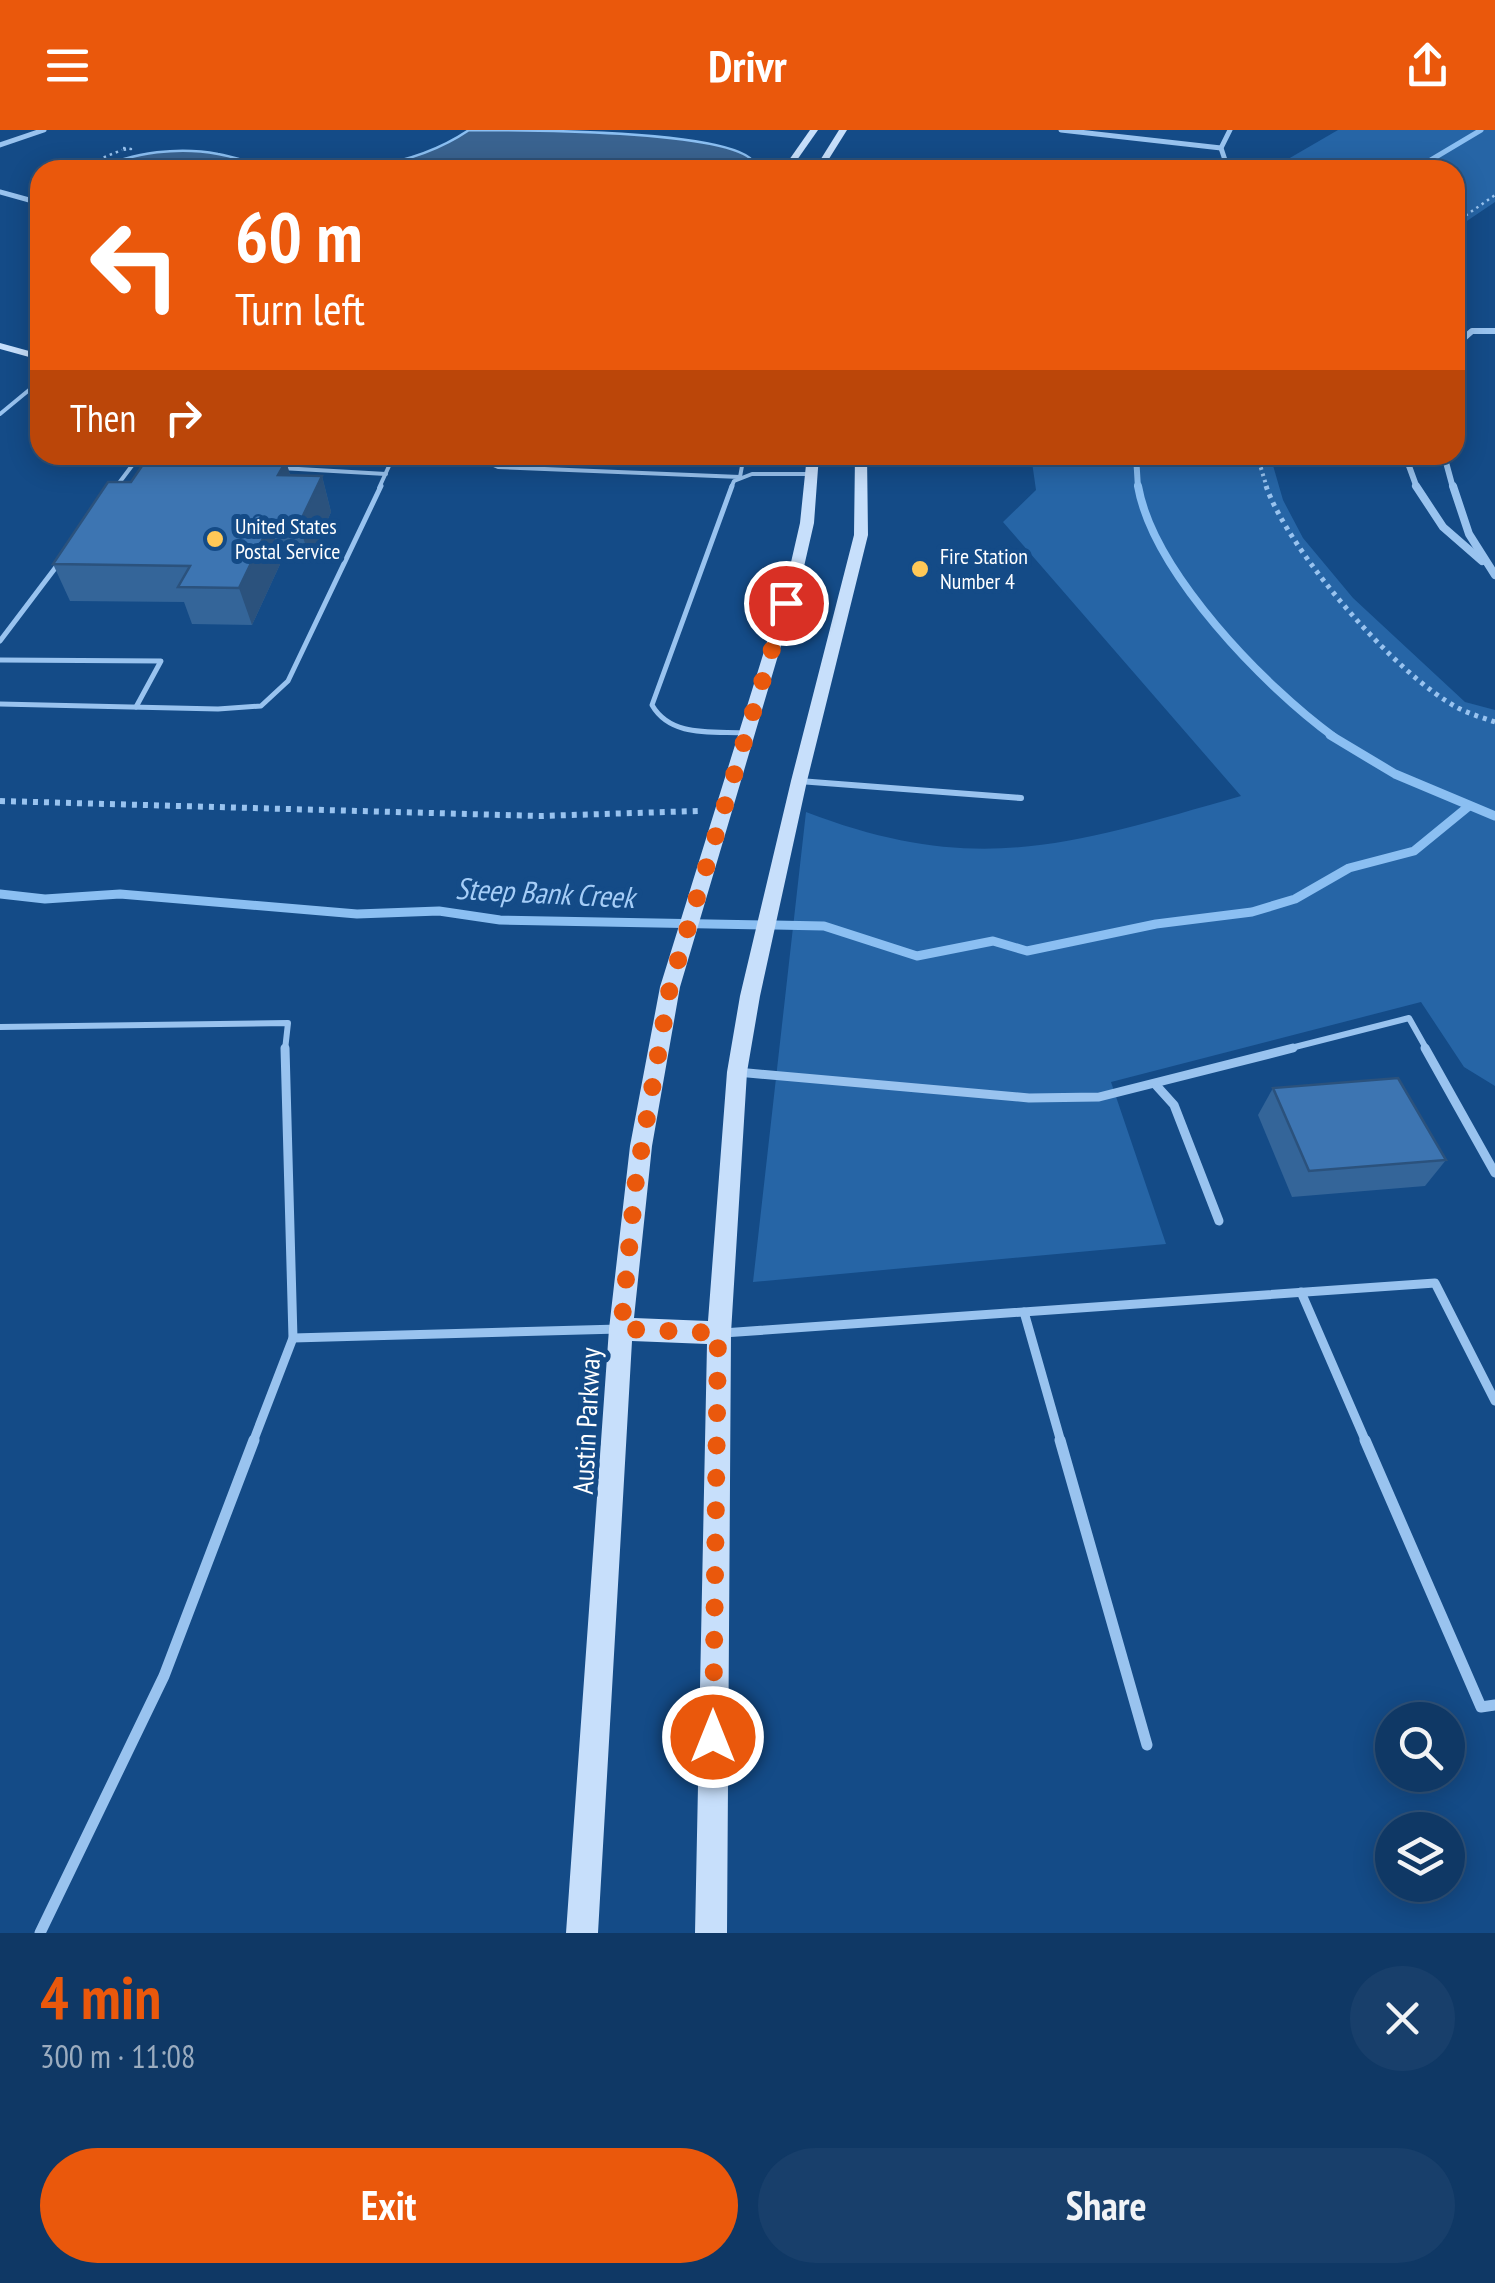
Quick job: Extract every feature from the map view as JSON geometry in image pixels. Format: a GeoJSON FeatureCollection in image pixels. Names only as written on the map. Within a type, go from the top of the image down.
{"type":"FeatureCollection","features":[{"type":"Feature","properties":{"kind":"main road"},"geometry":{"type":"LineString","coordinates":[[793,160],[814,130]]}},
{"type":"Feature","properties":{"kind":"main road"},"geometry":{"type":"LineString","coordinates":[[821,160],[843,130]]}},
{"type":"Feature","properties":{"kind":"main road"},"geometry":{"type":"LineString","coordinates":[[0,346],[30,354]]}},
{"type":"Feature","properties":{"kind":"main road","name":"Austin Parkway"},"geometry":{"type":"LineString","coordinates":[[582,1933],[621,1329],[636,1180],[670,987],[796,571],[813,465]]}},
{"type":"Feature","properties":{"kind":"main road"},"geometry":{"type":"LineString","coordinates":[[711,1933],[718,1333],[737,1072],[798,781],[855,563],[860,534],[861,465]]}},
{"type":"Feature","properties":{"kind":"main road"},"geometry":{"type":"LineString","coordinates":[[621,1329],[718,1333]]}},
{"type":"Feature","properties":{"kind":"street"},"geometry":{"type":"LineString","coordinates":[[0,145],[44,130]]}},
{"type":"Feature","properties":{"kind":"street"},"geometry":{"type":"LineString","coordinates":[[1061,130],[1221,148]]}},
{"type":"Feature","properties":{"kind":"street"},"geometry":{"type":"LineString","coordinates":[[1225,160],[1221,148],[1230,130]]}},
{"type":"Feature","properties":{"kind":"street"},"geometry":{"type":"LineString","coordinates":[[0,192],[30,200]]}},
{"type":"Feature","properties":{"kind":"street"},"geometry":{"type":"LineString","coordinates":[[1465,337],[1472,331],[1495,331]]}},
{"type":"Feature","properties":{"kind":"street"},"geometry":{"type":"LineString","coordinates":[[1408,465],[1411,479],[1442,530],[1495,575]]}},
{"type":"Feature","properties":{"kind":"street"},"geometry":{"type":"LineString","coordinates":[[1448,465],[1482,561]]}},
{"type":"Feature","properties":{"kind":"lane"},"geometry":{"type":"LineString","coordinates":[[0,414],[30,388]]}},
{"type":"Feature","properties":{"kind":"lane"},"geometry":{"type":"LineString","coordinates":[[108,498],[133,465]]}},
{"type":"Feature","properties":{"kind":"lane"},"geometry":{"type":"LineString","coordinates":[[0,704],[262,706],[288,682],[346,567],[390,465]]}},
{"type":"Feature","properties":{"kind":"lane"},"geometry":{"type":"LineString","coordinates":[[494,465],[740,477],[813,474]]}},
{"type":"Feature","properties":{"kind":"lane"},"geometry":{"type":"LineString","coordinates":[[742,465],[652,705],[657,717],[670,726],[746,733]]}},
{"type":"Feature","properties":{"kind":"lane"},"geometry":{"type":"LineString","coordinates":[[271,468],[386,474]]}},
{"type":"Feature","properties":{"kind":"lane"},"geometry":{"type":"LineString","coordinates":[[0,642],[66,554]]}},
{"type":"Feature","properties":{"kind":"lane"},"geometry":{"type":"LineString","coordinates":[[0,660],[161,660],[136,707]]}},
{"type":"Feature","properties":{"kind":"lane"},"geometry":{"type":"LineString","coordinates":[[798,781],[1021,798]]}},
{"type":"Feature","properties":{"kind":"lane"},"geometry":{"type":"LineString","coordinates":[[737,1072],[1028,1098],[1099,1098],[1409,1018],[1495,1172]]}},
{"type":"Feature","properties":{"kind":"lane"},"geometry":{"type":"LineString","coordinates":[[0,1027],[288,1023],[284,1044],[293,1338],[164,1676],[40,1933]]}},
{"type":"Feature","properties":{"kind":"lane"},"geometry":{"type":"LineString","coordinates":[[1155,1084],[1174,1105],[1219,1220]]}},
{"type":"Feature","properties":{"kind":"lane"},"geometry":{"type":"LineString","coordinates":[[718,1333],[1435,1283],[1495,1401]]}},
{"type":"Feature","properties":{"kind":"lane"},"geometry":{"type":"LineString","coordinates":[[1301,1292],[1480,1707],[1495,1705]]}},
{"type":"Feature","properties":{"kind":"lane"},"geometry":{"type":"LineString","coordinates":[[1024,1312],[1147,1745]]}},
{"type":"Feature","properties":{"kind":"lane"},"geometry":{"type":"LineString","coordinates":[[293,1338],[621,1329]]}},
{"type":"Feature","properties":{"kind":"path"},"geometry":{"type":"LineString","coordinates":[[100,160],[122,150]]}},
{"type":"Feature","properties":{"kind":"path"},"geometry":{"type":"LineString","coordinates":[[1465,216],[1495,195]]}},
{"type":"Feature","properties":{"kind":"path"},"geometry":{"type":"LineString","coordinates":[[1259,465],[1279,515],[1328,586],[1441,696],[1460,709],[1495,722]]}},
{"type":"Feature","properties":{"kind":"path"},"geometry":{"type":"LineString","coordinates":[[0,801],[540,816],[700,811]]}},
{"type":"Feature","properties":{"kind":"shaded area"},"geometry":{"type":"Polygon","coordinates":[[[469,130],[620,134],[705,143],[751,160],[402,160],[469,130]]]}},
{"type":"Feature","properties":{"kind":"shaded area"},"geometry":{"type":"Polygon","coordinates":[[[1338,130],[1495,130],[1495,202],[1465,222],[1465,160],[1286,160],[1338,130]]]}},
{"type":"Feature","properties":{"kind":"shaded area"},"geometry":{"type":"Polygon","coordinates":[[[157,152],[225,155],[244,160],[121,160],[157,152]]]}},
{"type":"Feature","properties":{"kind":"shaded area"},"geometry":{"type":"Polygon","coordinates":[[[1032,465],[1273,465],[1283,500],[1303,538],[1353,598],[1465,702],[1495,710],[1495,1086],[1464,1067],[1421,1002],[1111,1082],[1166,1244],[753,1282],[806,812],[867,832],[923,844],[975,849],[1074,840],[1241,796],[1003,522],[1036,490],[1032,465]]]}},
{"type":"Feature","properties":{"kind":"building"},"geometry":{"type":"Polygon","coordinates":[[[143,465],[284,465],[278,475],[322,476],[299,524],[270,524],[239,588],[178,587],[190,566],[53,564],[108,482],[131,482],[143,465]]]}},
{"type":"Feature","properties":{"kind":"building"},"geometry":{"type":"Polygon","coordinates":[[[1398,1078],[1446,1160],[1309,1171],[1273,1088],[1398,1078]]]}},
{"type":"Feature","properties":{"kind":"waterway","name":"Steep Bank Creek"},"geometry":{"type":"LineString","coordinates":[[1431,160],[1481,130]]}},
{"type":"Feature","properties":{"kind":"waterway","name":"Steep Bank Creek"},"geometry":{"type":"LineString","coordinates":[[1137,465],[1138,488]]}},
{"type":"Feature","properties":{"kind":"waterway","name":"Steep Bank Creek"},"geometry":{"type":"LineString","coordinates":[[1138,486],[1148,519],[1188,590],[1276,689],[1334,737]]}},
{"type":"Feature","properties":{"kind":"waterway","name":"Steep Bank Creek"},"geometry":{"type":"LineString","coordinates":[[1330,735],[1395,774],[1495,816]]}},
{"type":"Feature","properties":{"kind":"waterway","name":"Steep Bank Creek"},"geometry":{"type":"LineString","coordinates":[[0,894],[45,899],[120,894],[357,914],[439,911],[500,920],[824,926],[917,956],[993,941],[1027,951],[1156,924],[1252,912],[1295,899],[1349,868],[1414,851],[1469,806]]}},
{"type":"Feature","properties":{"kind":"place","name":"United States Postal Service"},"geometry":{"type":"Point","coordinates":[215,539]}},
{"type":"Feature","properties":{"kind":"place","name":"Fire Station Number 4"},"geometry":{"type":"Point","coordinates":[920,569]}},
{"type":"Feature","properties":{"kind":"route"},"geometry":{"type":"LineString","coordinates":[[713,1737],[718,1333],[621,1329],[640,1146],[670,987],[786,603]]}}]}
